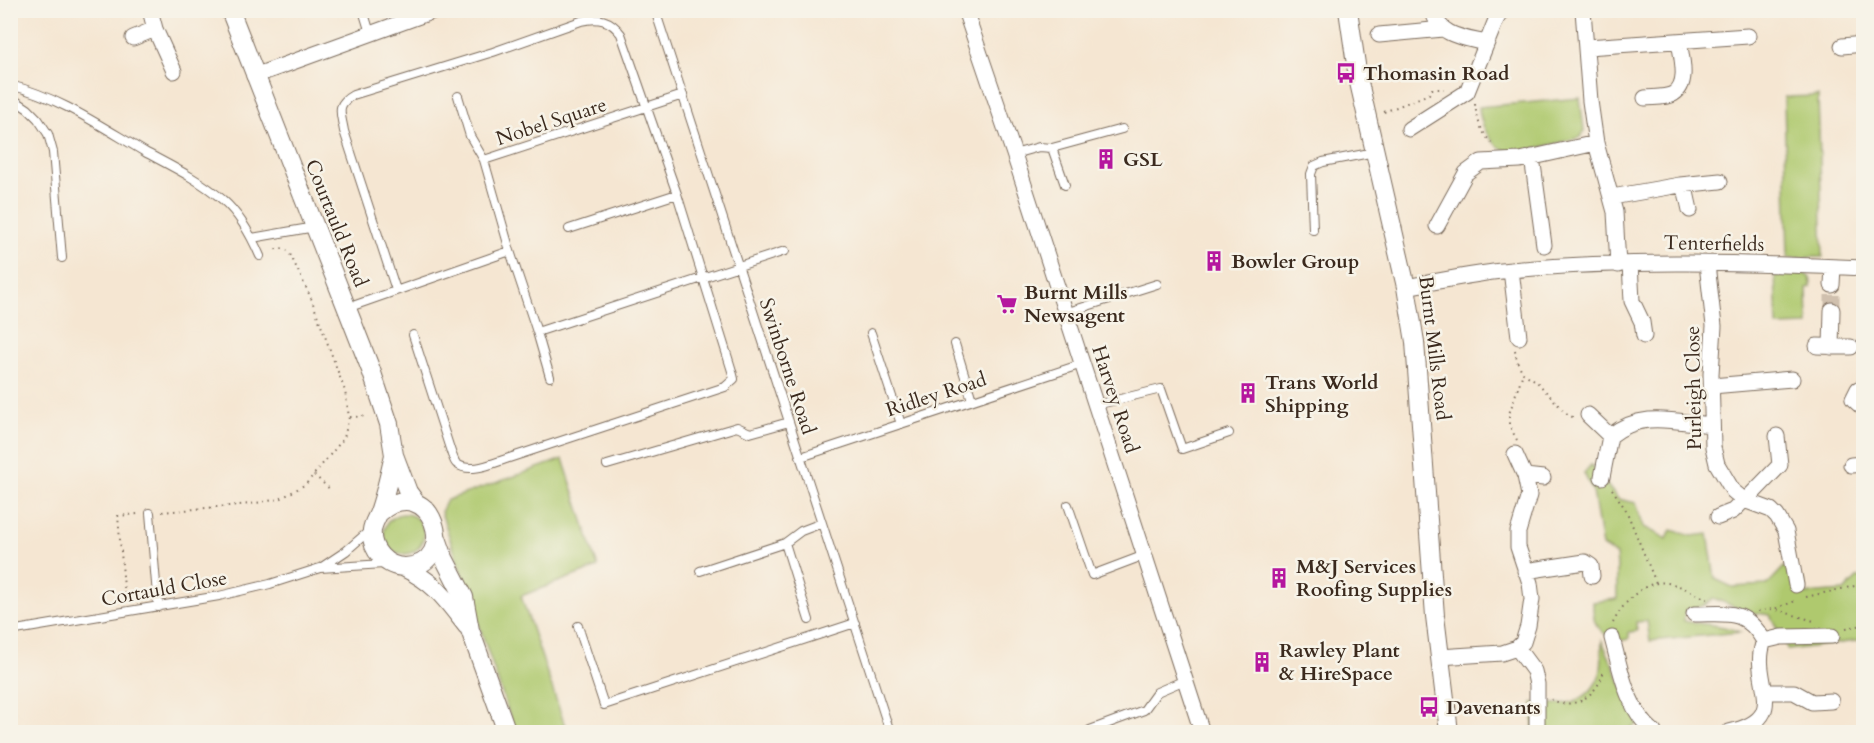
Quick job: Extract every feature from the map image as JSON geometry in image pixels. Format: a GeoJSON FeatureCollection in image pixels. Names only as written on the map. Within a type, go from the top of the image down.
{"type":"FeatureCollection","features":[{"type":"Feature","properties":{"kind":"street"},"geometry":{"type":"LineString","coordinates":[[150,10],[155,28],[174,71]]}},
{"type":"Feature","properties":{"kind":"street","name":"Courtauld Road"},"geometry":{"type":"LineString","coordinates":[[230,10],[382,398],[394,455],[408,492],[416,503],[430,513],[444,558],[464,597],[470,630],[507,732]]}},
{"type":"Feature","properties":{"kind":"street"},"geometry":{"type":"LineString","coordinates":[[254,76],[436,10]]}},
{"type":"Feature","properties":{"kind":"street","name":"Harvey Road"},"geometry":{"type":"LineString","coordinates":[[964,10],[1014,154],[1202,732]]}},
{"type":"Feature","properties":{"kind":"street","name":"Burnt Mills Road"},"geometry":{"type":"LineString","coordinates":[[1348,10],[1358,78],[1407,287],[1419,382],[1439,657],[1449,732]]}},
{"type":"Feature","properties":{"kind":"street"},"geometry":{"type":"LineString","coordinates":[[1433,10],[1437,23],[1443,29],[1452,34],[1486,43]]}},
{"type":"Feature","properties":{"kind":"street"},"geometry":{"type":"LineString","coordinates":[[1410,129],[1462,96],[1471,87],[1486,43],[1502,10]]}},
{"type":"Feature","properties":{"kind":"street"},"geometry":{"type":"LineString","coordinates":[[1583,10],[1590,101],[1596,143],[1612,197],[1632,301],[1642,321],[1644,336]]}},
{"type":"Feature","properties":{"kind":"street"},"geometry":{"type":"LineString","coordinates":[[133,38],[155,28]]}},
{"type":"Feature","properties":{"kind":"street"},"geometry":{"type":"LineString","coordinates":[[1379,35],[1443,29]]}},
{"type":"Feature","properties":{"kind":"street"},"geometry":{"type":"LineString","coordinates":[[1587,47],[1748,36]]}},
{"type":"Feature","properties":{"kind":"street"},"geometry":{"type":"LineString","coordinates":[[1645,98],[1672,95],[1680,88],[1683,68],[1678,40]]}},
{"type":"Feature","properties":{"kind":"street"},"geometry":{"type":"LineString","coordinates":[[1842,46],[1863,44]]}},
{"type":"Feature","properties":{"kind":"street"},"geometry":{"type":"LineString","coordinates":[[1437,226],[1466,173],[1475,165],[1488,160],[1526,159],[1596,143]]}},
{"type":"Feature","properties":{"kind":"street"},"geometry":{"type":"LineString","coordinates":[[1526,159],[1544,245]]}},
{"type":"Feature","properties":{"kind":"street"},"geometry":{"type":"LineString","coordinates":[[1612,197],[1680,185],[1720,181]]}},
{"type":"Feature","properties":{"kind":"street"},"geometry":{"type":"LineString","coordinates":[[1680,185],[1686,192],[1690,210]]}},
{"type":"Feature","properties":{"kind":"street","name":"Tenterfields"},"geometry":{"type":"LineString","coordinates":[[1407,287],[1511,270],[1565,266],[1707,264],[1863,268]]}},
{"type":"Feature","properties":{"kind":"street","name":"Purleigh Close"},"geometry":{"type":"LineString","coordinates":[[1707,264],[1714,326],[1711,364],[1712,425],[1717,464],[1733,490],[1745,500],[1771,510],[1783,523],[1796,585]]}},
{"type":"Feature","properties":{"kind":"street"},"geometry":{"type":"LineString","coordinates":[[1832,285],[1833,267]]}},
{"type":"Feature","properties":{"kind":"street"},"geometry":{"type":"LineString","coordinates":[[1511,270],[1517,343]]}},
{"type":"Feature","properties":{"kind":"street"},"geometry":{"type":"LineString","coordinates":[[1832,310],[1824,346],[1851,347]]}},
{"type":"Feature","properties":{"kind":"street"},"geometry":{"type":"LineString","coordinates":[[1712,386],[1792,379]]}},
{"type":"Feature","properties":{"kind":"street"},"geometry":{"type":"LineString","coordinates":[[1858,389],[1853,399],[1863,409]]}},
{"type":"Feature","properties":{"kind":"street"},"geometry":{"type":"LineString","coordinates":[[1585,419],[1610,436]]}},
{"type":"Feature","properties":{"kind":"street"},"geometry":{"type":"LineString","coordinates":[[1602,477],[1610,436],[1619,429],[1644,420],[1712,425]]}},
{"type":"Feature","properties":{"kind":"street"},"geometry":{"type":"LineString","coordinates":[[1718,517],[1733,511],[1780,465],[1777,436]]}},
{"type":"Feature","properties":{"kind":"street"},"geometry":{"type":"LineString","coordinates":[[1439,657],[1502,653],[1517,648],[1523,642],[1531,608],[1531,592],[1521,559],[1518,532],[1528,495],[1516,447]]}},
{"type":"Feature","properties":{"kind":"street","name":"Courtauld Road"},"geometry":{"type":"LineString","coordinates":[[394,455],[376,521],[374,546],[378,553],[397,566],[423,577],[439,589],[470,630]]}},
{"type":"Feature","properties":{"kind":"street"},"geometry":{"type":"LineString","coordinates":[[1525,476],[1543,478]]}},
{"type":"Feature","properties":{"kind":"street"},"geometry":{"type":"LineString","coordinates":[[376,521],[387,506],[396,502],[416,503]]}},
{"type":"Feature","properties":{"kind":"street"},"geometry":{"type":"LineString","coordinates":[[397,566],[422,562],[434,547],[437,538]]}},
{"type":"Feature","properties":{"kind":"street"},"geometry":{"type":"LineString","coordinates":[[1525,571],[1585,562],[1591,566],[1592,576]]}},
{"type":"Feature","properties":{"kind":"street"},"geometry":{"type":"LineString","coordinates":[[1694,614],[1731,614],[1748,620],[1756,628],[1762,646],[1765,709],[1759,719],[1749,727],[1729,732]]}},
{"type":"Feature","properties":{"kind":"street"},"geometry":{"type":"LineString","coordinates":[[1612,632],[1627,691],[1647,730]]}},
{"type":"Feature","properties":{"kind":"street"},"geometry":{"type":"LineString","coordinates":[[1762,646],[1781,637],[1832,636]]}},
{"type":"Feature","properties":{"kind":"street"},"geometry":{"type":"LineString","coordinates":[[1517,648],[1534,671],[1537,684],[1537,732]]}},
{"type":"Feature","properties":{"kind":"street"},"geometry":{"type":"LineString","coordinates":[[1765,692],[1794,692],[1812,702],[1831,701]]}},
{"type":"Feature","properties":{"kind":"lane"},"geometry":{"type":"LineString","coordinates":[[363,10],[370,33]]}},
{"type":"Feature","properties":{"kind":"lane","name":"Swinborne Road"},"geometry":{"type":"LineString","coordinates":[[655,10],[890,732]]}},
{"type":"Feature","properties":{"kind":"lane"},"geometry":{"type":"LineString","coordinates":[[396,290],[344,131],[340,108],[343,102],[353,95],[595,18],[616,26],[621,34],[677,194],[734,379],[725,387],[475,468],[457,464],[452,455],[413,335]]}},
{"type":"Feature","properties":{"kind":"lane"},"geometry":{"type":"LineString","coordinates":[[10,85],[47,97],[74,110],[207,187],[235,212],[252,238],[260,256]]}},
{"type":"Feature","properties":{"kind":"lane","name":"Nobel Square"},"geometry":{"type":"LineString","coordinates":[[550,377],[484,160],[683,95]]}},
{"type":"Feature","properties":{"kind":"lane"},"geometry":{"type":"LineString","coordinates":[[458,96],[470,136],[484,160]]}},
{"type":"Feature","properties":{"kind":"lane"},"geometry":{"type":"LineString","coordinates":[[10,97],[28,109],[48,134],[53,153],[62,258]]}},
{"type":"Feature","properties":{"kind":"lane"},"geometry":{"type":"LineString","coordinates":[[1014,154],[1039,147],[1052,148],[1122,129]]}},
{"type":"Feature","properties":{"kind":"lane"},"geometry":{"type":"LineString","coordinates":[[1052,148],[1065,185]]}},
{"type":"Feature","properties":{"kind":"lane"},"geometry":{"type":"LineString","coordinates":[[1313,230],[1311,174],[1314,166],[1323,162],[1375,152]]}},
{"type":"Feature","properties":{"kind":"lane"},"geometry":{"type":"LineString","coordinates":[[569,229],[677,194]]}},
{"type":"Feature","properties":{"kind":"lane"},"geometry":{"type":"LineString","coordinates":[[252,238],[315,227]]}},
{"type":"Feature","properties":{"kind":"lane"},"geometry":{"type":"LineString","coordinates":[[347,308],[510,250]]}},
{"type":"Feature","properties":{"kind":"lane"},"geometry":{"type":"LineString","coordinates":[[537,332],[785,250]]}},
{"type":"Feature","properties":{"kind":"lane"},"geometry":{"type":"LineString","coordinates":[[1065,313],[1158,284]]}},
{"type":"Feature","properties":{"kind":"lane"},"geometry":{"type":"LineString","coordinates":[[871,333],[901,424]]}},
{"type":"Feature","properties":{"kind":"lane"},"geometry":{"type":"LineString","coordinates":[[955,344],[972,400]]}},
{"type":"Feature","properties":{"kind":"lane","name":"Ridley Road"},"geometry":{"type":"LineString","coordinates":[[801,457],[1082,364]]}},
{"type":"Feature","properties":{"kind":"lane"},"geometry":{"type":"LineString","coordinates":[[1096,405],[1161,389],[1182,449],[1229,433]]}},
{"type":"Feature","properties":{"kind":"lane"},"geometry":{"type":"LineString","coordinates":[[607,465],[737,427],[750,433],[789,422]]}},
{"type":"Feature","properties":{"kind":"lane"},"geometry":{"type":"LineString","coordinates":[[1068,505],[1092,575],[1145,555]]}},
{"type":"Feature","properties":{"kind":"lane"},"geometry":{"type":"LineString","coordinates":[[150,513],[158,607]]}},
{"type":"Feature","properties":{"kind":"lane","name":"Cortauld Close"},"geometry":{"type":"LineString","coordinates":[[320,568],[346,551],[376,521]]}},
{"type":"Feature","properties":{"kind":"lane"},"geometry":{"type":"LineString","coordinates":[[700,571],[785,543],[801,531],[822,524]]}},
{"type":"Feature","properties":{"kind":"lane"},"geometry":{"type":"LineString","coordinates":[[785,543],[808,620]]}},
{"type":"Feature","properties":{"kind":"lane","name":"Cortauld Close"},"geometry":{"type":"LineString","coordinates":[[10,631],[219,596],[270,584],[320,568],[371,563],[397,566]]}},
{"type":"Feature","properties":{"kind":"lane"},"geometry":{"type":"LineString","coordinates":[[578,626],[604,705],[855,623]]}},
{"type":"Feature","properties":{"kind":"lane"},"geometry":{"type":"LineString","coordinates":[[1090,730],[1144,710],[1157,692],[1185,680]]}},
{"type":"Feature","properties":{"kind":"path"},"geometry":{"type":"LineString","coordinates":[[1384,112],[1429,94],[1432,89],[1449,89]]}},
{"type":"Feature","properties":{"kind":"path"},"geometry":{"type":"LineString","coordinates":[[1475,101],[1476,116],[1482,131],[1500,150]]}},
{"type":"Feature","properties":{"kind":"path"},"geometry":{"type":"LineString","coordinates":[[126,612],[118,516],[250,504],[280,499],[299,489],[314,475],[344,438],[349,417],[342,382],[311,298],[288,252],[284,248],[271,250]]}},
{"type":"Feature","properties":{"kind":"path"},"geometry":{"type":"LineString","coordinates":[[1517,343],[1517,361],[1523,373],[1543,387],[1566,413],[1585,419]]}},
{"type":"Feature","properties":{"kind":"path"},"geometry":{"type":"LineString","coordinates":[[1516,447],[1509,425],[1509,414],[1523,373]]}},
{"type":"Feature","properties":{"kind":"path"},"geometry":{"type":"LineString","coordinates":[[349,417],[368,416]]}},
{"type":"Feature","properties":{"kind":"path"},"geometry":{"type":"LineString","coordinates":[[314,475],[331,490]]}},
{"type":"Feature","properties":{"kind":"path"},"geometry":{"type":"LineString","coordinates":[[1602,477],[1626,510],[1656,583]]}},
{"type":"Feature","properties":{"kind":"path"},"geometry":{"type":"LineString","coordinates":[[1612,632],[1616,615],[1632,597],[1656,583],[1665,582],[1676,585],[1710,601]]}},
{"type":"Feature","properties":{"kind":"path"},"geometry":{"type":"LineString","coordinates":[[1756,611],[1774,609],[1809,595],[1859,585],[1863,582]]}},
{"type":"Feature","properties":{"kind":"path"},"geometry":{"type":"LineString","coordinates":[[1859,585],[1863,587]]}},
{"type":"Feature","properties":{"kind":"path"},"geometry":{"type":"LineString","coordinates":[[1548,697],[1568,705],[1581,701],[1597,687],[1603,677],[1605,664]]}},
{"type":"Feature","properties":{"kind":"green space"},"geometry":{"type":"Polygon","coordinates":[[[1818,96],[1823,257],[1788,258],[1784,97],[1818,96]]]}},
{"type":"Feature","properties":{"kind":"green space"},"geometry":{"type":"Polygon","coordinates":[[[1580,98],[1584,131],[1581,137],[1542,147],[1521,151],[1505,150],[1490,138],[1481,120],[1479,107],[1580,98]]]}},
{"type":"Feature","properties":{"kind":"green space"},"geometry":{"type":"Polygon","coordinates":[[[1802,273],[1810,278],[1811,282],[1811,287],[1807,288],[1808,325],[1777,326],[1775,274],[1802,273]]]}},
{"type":"Feature","properties":{"kind":"green space"},"geometry":{"type":"Polygon","coordinates":[[[563,459],[598,567],[521,596],[567,732],[515,732],[441,512],[447,500],[563,459]]]}},
{"type":"Feature","properties":{"kind":"green space"},"geometry":{"type":"Polygon","coordinates":[[[1591,465],[1618,499],[1636,503],[1644,527],[1667,539],[1671,530],[1692,536],[1708,534],[1715,579],[1732,587],[1767,585],[1784,567],[1803,580],[1806,594],[1844,591],[1857,578],[1863,577],[1863,640],[1788,650],[1770,615],[1748,612],[1713,598],[1705,605],[1685,611],[1684,621],[1720,626],[1740,632],[1650,641],[1647,621],[1636,622],[1637,631],[1629,632],[1629,639],[1614,639],[1605,634],[1595,622],[1593,602],[1617,599],[1617,567],[1616,555],[1602,546],[1593,492],[1584,473],[1591,465]]]}},
{"type":"Feature","properties":{"kind":"green space"},"geometry":{"type":"Polygon","coordinates":[[[404,514],[418,520],[424,534],[418,548],[404,554],[390,548],[384,534],[390,520],[404,514]]]}},
{"type":"Feature","properties":{"kind":"green space"},"geometry":{"type":"Polygon","coordinates":[[[1602,641],[1639,723],[1619,732],[1533,732],[1533,703],[1573,702],[1589,692],[1595,685],[1601,670],[1602,641]]]}},
{"type":"Feature","properties":{"kind":"tunnel"},"geometry":{"type":"LineString","coordinates":[[1832,285],[1832,310]]}},
{"type":"Feature","properties":{"kind":"place","name":"Thomasin Road"},"geometry":{"type":"Point","coordinates":[1346,73]}},
{"type":"Feature","properties":{"kind":"place","name":"GSL"},"geometry":{"type":"Point","coordinates":[1106,159]}},
{"type":"Feature","properties":{"kind":"place","name":"Bowler Group"},"geometry":{"type":"Point","coordinates":[1214,261]}},
{"type":"Feature","properties":{"kind":"place","name":"Burnt Mills Newsagent"},"geometry":{"type":"Point","coordinates":[1007,304]}},
{"type":"Feature","properties":{"kind":"place","name":"Trans World Shipping"},"geometry":{"type":"Point","coordinates":[1248,393]}},
{"type":"Feature","properties":{"kind":"place","name":"M&J Services Roofing Supplies"},"geometry":{"type":"Point","coordinates":[1279,578]}},
{"type":"Feature","properties":{"kind":"place","name":"Rawley Plant & HireSpace"},"geometry":{"type":"Point","coordinates":[1262,662]}},
{"type":"Feature","properties":{"kind":"place","name":"Davenants"},"geometry":{"type":"Point","coordinates":[1429,707]}}]}
